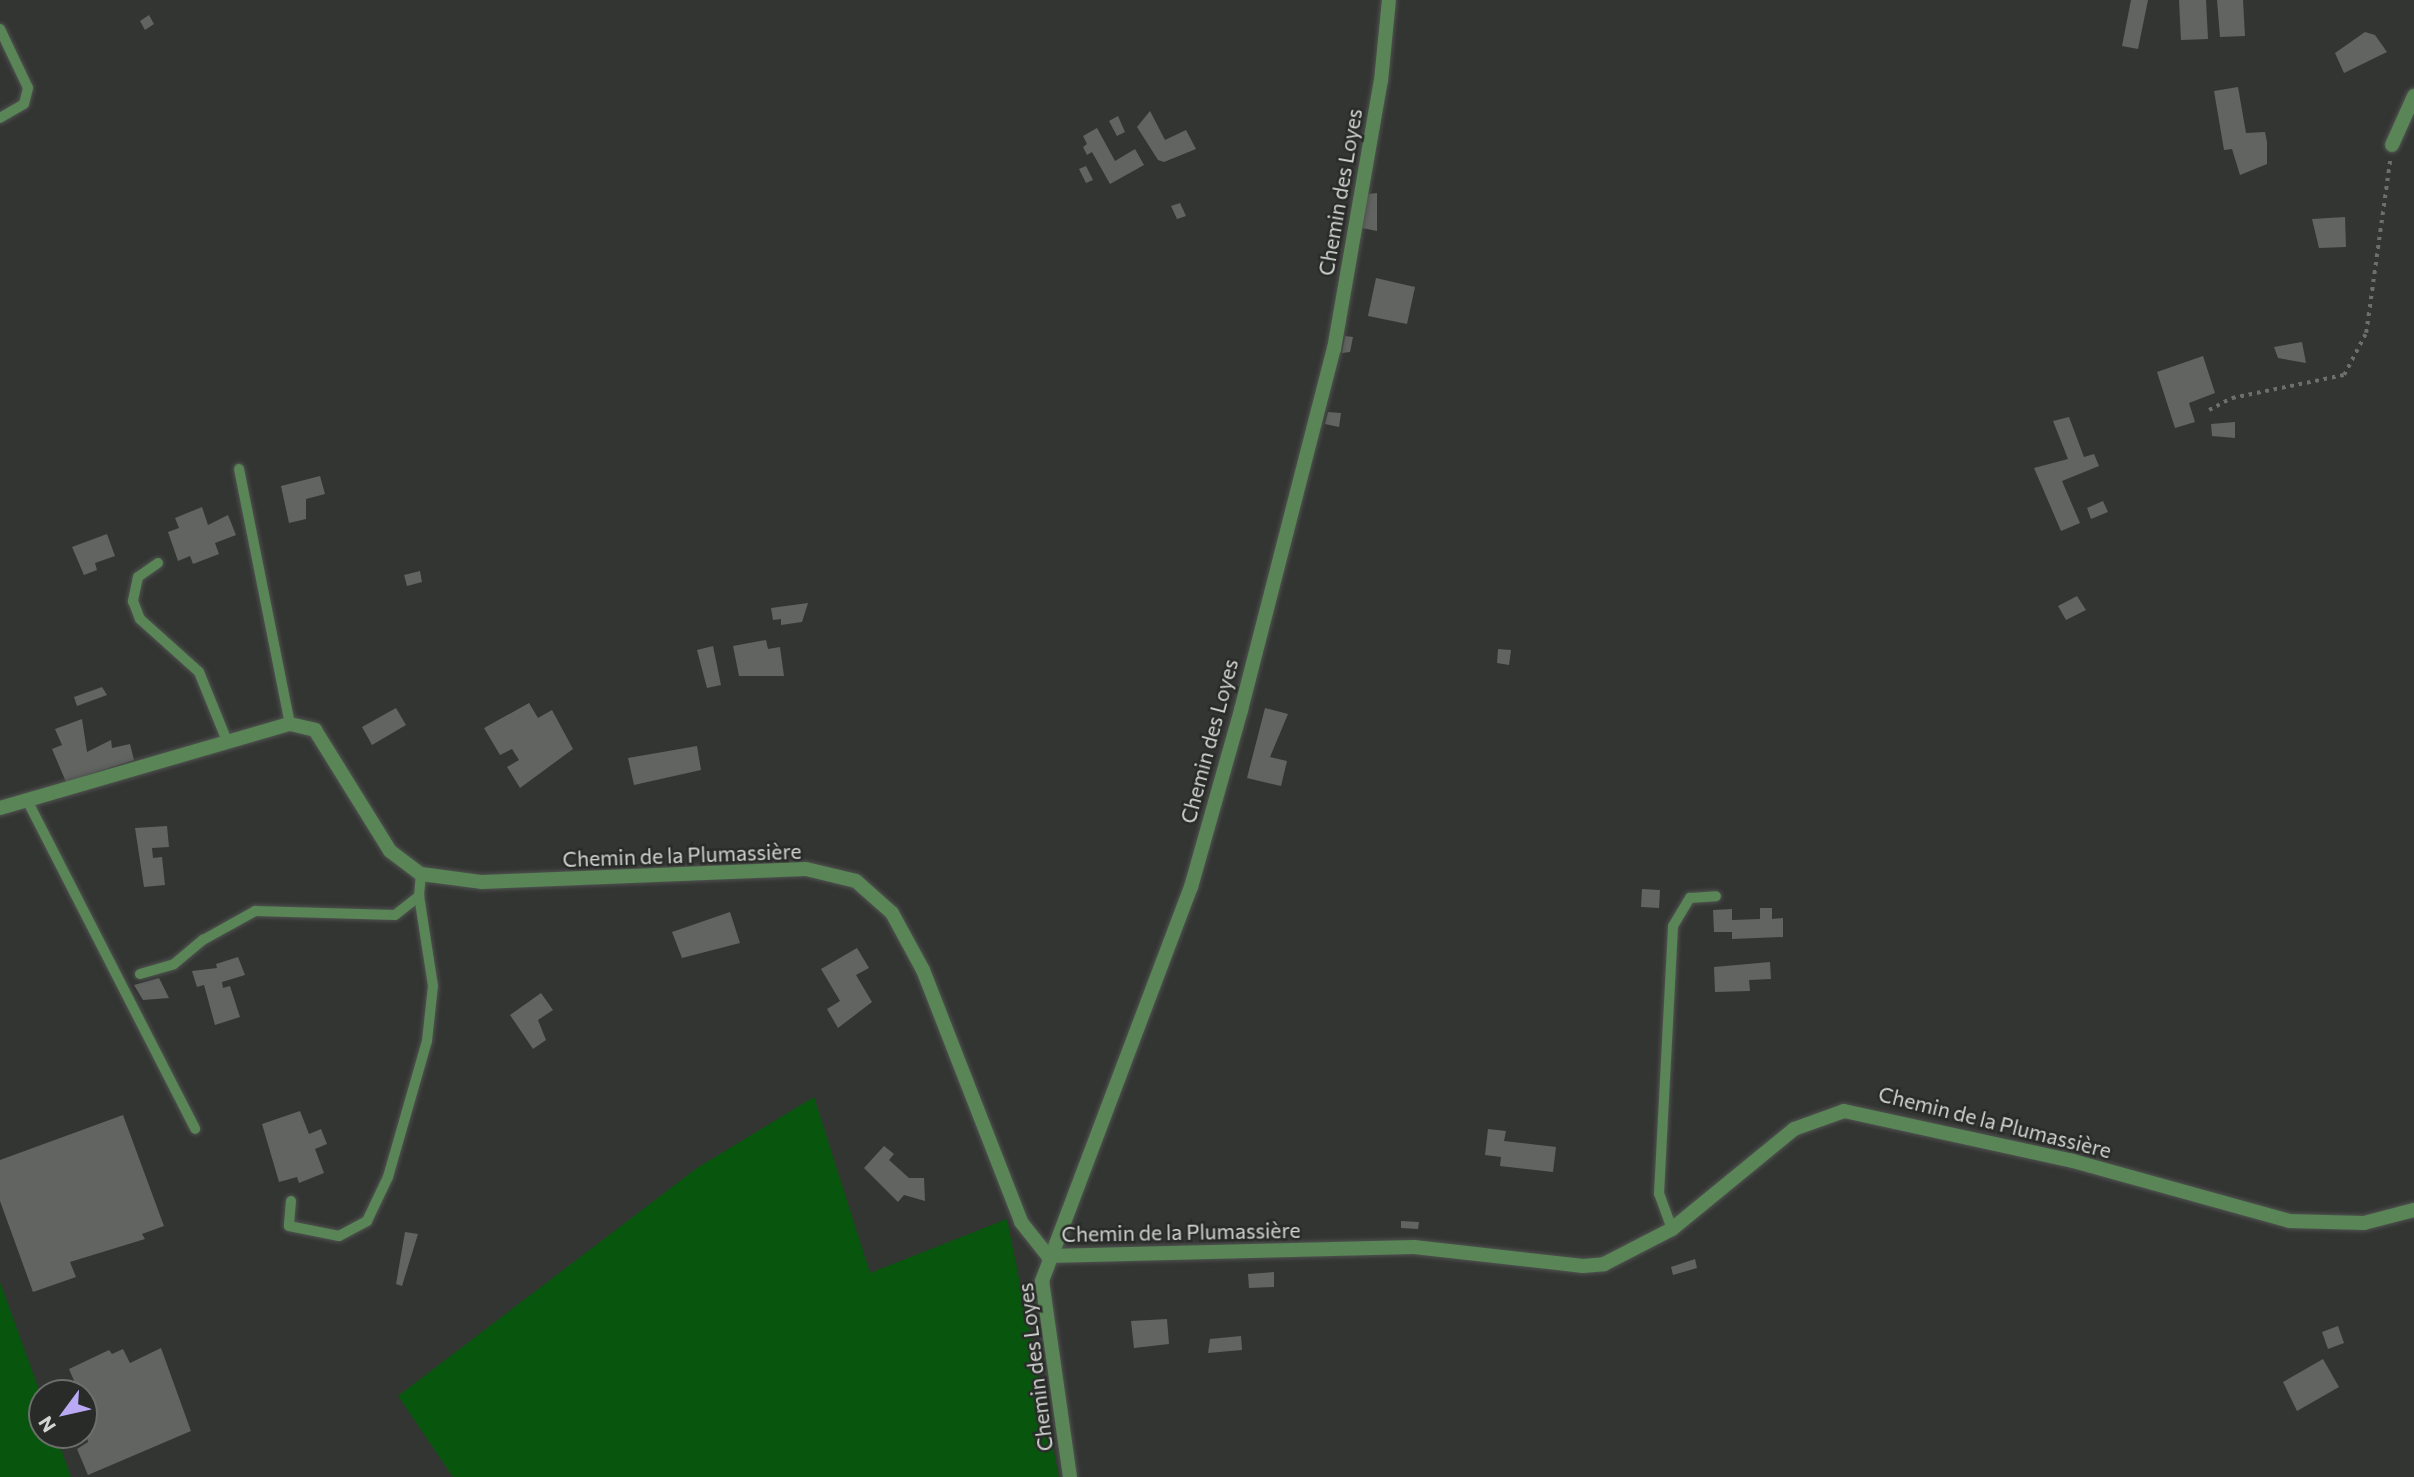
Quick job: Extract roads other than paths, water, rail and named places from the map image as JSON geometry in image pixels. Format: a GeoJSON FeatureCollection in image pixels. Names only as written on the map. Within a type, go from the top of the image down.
{"type":"FeatureCollection","features":[{"type":"Feature","properties":{"kind":"street","name":"Chemin des Loyes"},"geometry":{"type":"LineString","coordinates":[[1070,1477],[1042,1281],[1048,1256],[1191,887],[1241,710],[1334,349],[1381,81],[1389,0]]}},
{"type":"Feature","properties":{"kind":"street"},"geometry":{"type":"LineString","coordinates":[[2392,145],[2414,96]]}},
{"type":"Feature","properties":{"kind":"street"},"geometry":{"type":"LineString","coordinates":[[0,808],[290,724],[315,730],[390,851],[421,874]]}},
{"type":"Feature","properties":{"kind":"street","name":"Chemin de la Plumassière"},"geometry":{"type":"LineString","coordinates":[[421,874],[495,882],[806,869],[856,881],[892,914],[923,970],[1021,1222],[1048,1256],[1448,1248],[1583,1266],[1623,1258],[1672,1229],[1794,1129],[1844,1111],[2022,1149],[2289,1221],[2364,1223],[2414,1210]]}},
{"type":"Feature","properties":{"kind":"lane"},"geometry":{"type":"LineString","coordinates":[[0,29],[28,88],[24,104],[0,118]]}},
{"type":"Feature","properties":{"kind":"lane"},"geometry":{"type":"LineString","coordinates":[[239,470],[290,724]]}},
{"type":"Feature","properties":{"kind":"lane"},"geometry":{"type":"LineString","coordinates":[[158,563],[138,577],[132,601],[140,619],[199,672],[227,741]]}},
{"type":"Feature","properties":{"kind":"lane"},"geometry":{"type":"LineString","coordinates":[[28,802],[195,1129]]}},
{"type":"Feature","properties":{"kind":"lane"},"geometry":{"type":"LineString","coordinates":[[291,1202],[289,1226],[339,1236],[367,1222],[388,1177],[427,1041],[433,985],[419,896],[421,874]]}},
{"type":"Feature","properties":{"kind":"lane"},"geometry":{"type":"LineString","coordinates":[[140,974],[174,964],[203,940],[254,911],[395,915],[419,896]]}},
{"type":"Feature","properties":{"kind":"lane"},"geometry":{"type":"LineString","coordinates":[[1672,1229],[1659,1194],[1673,926],[1690,898],[1716,896]]}}]}
